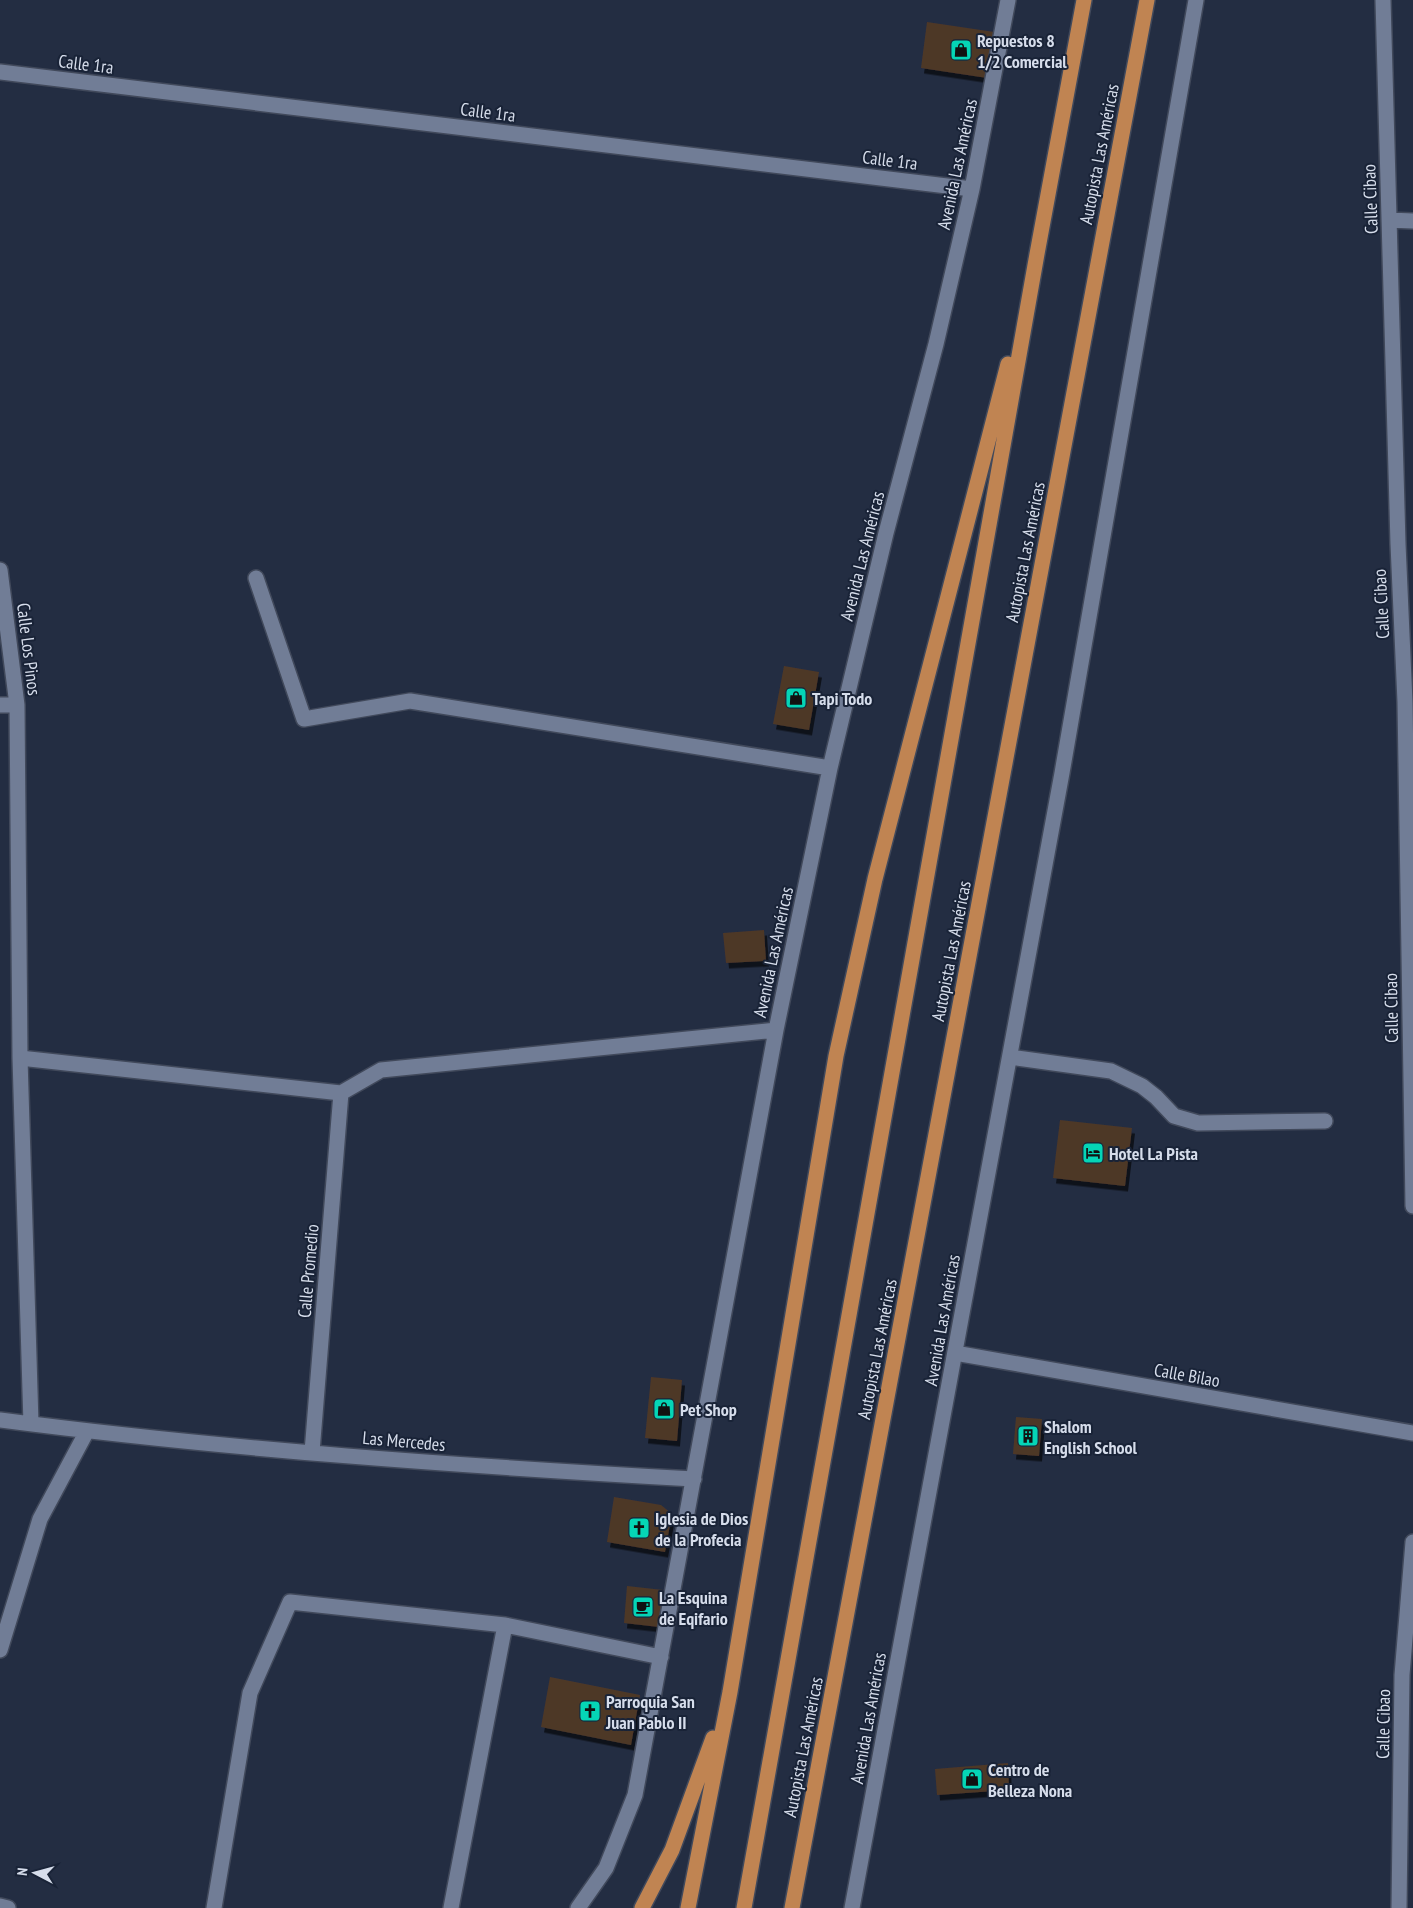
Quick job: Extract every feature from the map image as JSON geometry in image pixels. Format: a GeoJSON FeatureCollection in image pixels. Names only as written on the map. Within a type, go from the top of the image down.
{"type":"FeatureCollection","features":[{"type":"Feature","properties":{"kind":"highway","name":"Autopista Las Américas"},"geometry":{"type":"LineString","coordinates":[[744,1908],[1037,254],[1084,0]]}},
{"type":"Feature","properties":{"kind":"highway","name":"Autopista Las Américas"},"geometry":{"type":"LineString","coordinates":[[792,1908],[1147,0]]}},
{"type":"Feature","properties":{"kind":"highway"},"geometry":{"type":"LineString","coordinates":[[688,1908],[730,1692],[836,1056],[875,879],[1037,254]]}},
{"type":"Feature","properties":{"kind":"highway"},"geometry":{"type":"LineString","coordinates":[[642,1908],[672,1850],[730,1692]]}},
{"type":"Feature","properties":{"kind":"street","name":"Avenida Las Américas"},"geometry":{"type":"LineString","coordinates":[[578,1908],[606,1868],[636,1795],[776,1030],[830,768],[886,533],[936,344],[972,189],[1008,0]]}},
{"type":"Feature","properties":{"kind":"street","name":"Avenida Las Américas"},"geometry":{"type":"LineString","coordinates":[[852,1908],[1064,763],[1196,0]]}},
{"type":"Feature","properties":{"kind":"street","name":"Calle Cibao"},"geometry":{"type":"LineString","coordinates":[[1383,0],[1411,937],[1413,1206]]}},
{"type":"Feature","properties":{"kind":"street","name":"Calle 1ra"},"geometry":{"type":"LineString","coordinates":[[0,72],[972,189]]}},
{"type":"Feature","properties":{"kind":"street"},"geometry":{"type":"LineString","coordinates":[[1389,220],[1413,221]]}},
{"type":"Feature","properties":{"kind":"street"},"geometry":{"type":"LineString","coordinates":[[1398,544],[1413,544]]}},
{"type":"Feature","properties":{"kind":"street","name":"Calle Los Pinos"},"geometry":{"type":"LineString","coordinates":[[0,570],[17,705],[20,1058],[31,1424]]}},
{"type":"Feature","properties":{"kind":"street"},"geometry":{"type":"LineString","coordinates":[[256,578],[304,719],[410,701],[830,768]]}},
{"type":"Feature","properties":{"kind":"street"},"geometry":{"type":"LineString","coordinates":[[0,705],[17,705]]}},
{"type":"Feature","properties":{"kind":"street"},"geometry":{"type":"LineString","coordinates":[[20,1058],[341,1093],[381,1070],[776,1030]]}},
{"type":"Feature","properties":{"kind":"street"},"geometry":{"type":"LineString","coordinates":[[1010,1057],[1111,1071],[1142,1086],[1156,1097],[1174,1116],[1198,1123],[1325,1121]]}},
{"type":"Feature","properties":{"kind":"street","name":"Calle Promedio"},"geometry":{"type":"LineString","coordinates":[[312,1452],[341,1093]]}},
{"type":"Feature","properties":{"kind":"street","name":"Calle Bilao"},"geometry":{"type":"LineString","coordinates":[[955,1353],[1413,1433]]}},
{"type":"Feature","properties":{"kind":"street","name":"Las Mercedes"},"geometry":{"type":"LineString","coordinates":[[0,1420],[87,1431],[472,1466],[694,1480]]}},
{"type":"Feature","properties":{"kind":"street"},"geometry":{"type":"LineString","coordinates":[[0,1650],[40,1519],[87,1431]]}},
{"type":"Feature","properties":{"kind":"street","name":"Calle Cibao"},"geometry":{"type":"LineString","coordinates":[[1399,1908],[1402,1675],[1413,1542]]}},
{"type":"Feature","properties":{"kind":"street"},"geometry":{"type":"LineString","coordinates":[[214,1908],[250,1693],[290,1602],[505,1625],[660,1657]]}},
{"type":"Feature","properties":{"kind":"street"},"geometry":{"type":"LineString","coordinates":[[451,1908],[505,1625]]}},
{"type":"Feature","properties":{"kind":"street"},"geometry":{"type":"LineString","coordinates":[[0,1906],[8,1908]]}},
{"type":"Feature","properties":{"kind":"building","name":"Repuestos 8 1/2 Comercial"},"geometry":{"type":"Polygon","coordinates":[[[927,22],[1001,33],[994,79],[921,68],[927,22]]]}},
{"type":"Feature","properties":{"kind":"building","name":"Tapi Todo"},"geometry":{"type":"Polygon","coordinates":[[[784,666],[819,672],[809,730],[773,724],[784,666]]]}},
{"type":"Feature","properties":{"kind":"building"},"geometry":{"type":"Polygon","coordinates":[[[764,930],[766,961],[726,963],[723,933],[764,930]]]}},
{"type":"Feature","properties":{"kind":"building","name":"Hotel La Pista"},"geometry":{"type":"Polygon","coordinates":[[[1060,1120],[1132,1128],[1125,1186],[1053,1178],[1060,1120]]]}},
{"type":"Feature","properties":{"kind":"building","name":"Pet Shop"},"geometry":{"type":"Polygon","coordinates":[[[651,1377],[682,1380],[677,1441],[645,1438],[651,1377]]]}},
{"type":"Feature","properties":{"kind":"building","name":"Shalom English School"},"geometry":{"type":"Polygon","coordinates":[[[1016,1417],[1042,1419],[1039,1456],[1013,1454],[1016,1417]]]}},
{"type":"Feature","properties":{"kind":"building","name":"Iglesia de Dios de la Profecia"},"geometry":{"type":"Polygon","coordinates":[[[614,1497],[661,1505],[672,1514],[665,1552],[607,1542],[614,1497]]]}},
{"type":"Feature","properties":{"kind":"building","name":"La Esquina de Eqifario"},"geometry":{"type":"Polygon","coordinates":[[[627,1586],[663,1590],[659,1627],[624,1623],[627,1586]]]}},
{"type":"Feature","properties":{"kind":"building","name":"Parroquia San Juan Pablo II"},"geometry":{"type":"Polygon","coordinates":[[[550,1677],[640,1695],[631,1745],[541,1727],[550,1677]]]}},
{"type":"Feature","properties":{"kind":"building","name":"Centro de Belleza Nona"},"geometry":{"type":"Polygon","coordinates":[[[1008,1763],[1009,1790],[937,1795],[935,1769],[1008,1763]]]}},
{"type":"Feature","properties":{"kind":"place","name":"Repuestos 8 1/2 Comercial"},"geometry":{"type":"Point","coordinates":[961,50]}},
{"type":"Feature","properties":{"kind":"place","name":"Tapi Todo"},"geometry":{"type":"Point","coordinates":[796,698]}},
{"type":"Feature","properties":{"kind":"place","name":"Hotel La Pista"},"geometry":{"type":"Point","coordinates":[1093,1153]}},
{"type":"Feature","properties":{"kind":"place","name":"Pet Shop"},"geometry":{"type":"Point","coordinates":[664,1409]}},
{"type":"Feature","properties":{"kind":"place","name":"Shalom English School"},"geometry":{"type":"Point","coordinates":[1028,1436]}},
{"type":"Feature","properties":{"kind":"place","name":"Iglesia de Dios de la Profecia"},"geometry":{"type":"Point","coordinates":[639,1528]}},
{"type":"Feature","properties":{"kind":"place","name":"La Esquina de Eqifario"},"geometry":{"type":"Point","coordinates":[643,1607]}},
{"type":"Feature","properties":{"kind":"place","name":"Parroquia San Juan Pablo II"},"geometry":{"type":"Point","coordinates":[590,1711]}},
{"type":"Feature","properties":{"kind":"place","name":"Centro de Belleza Nona"},"geometry":{"type":"Point","coordinates":[972,1779]}}]}
